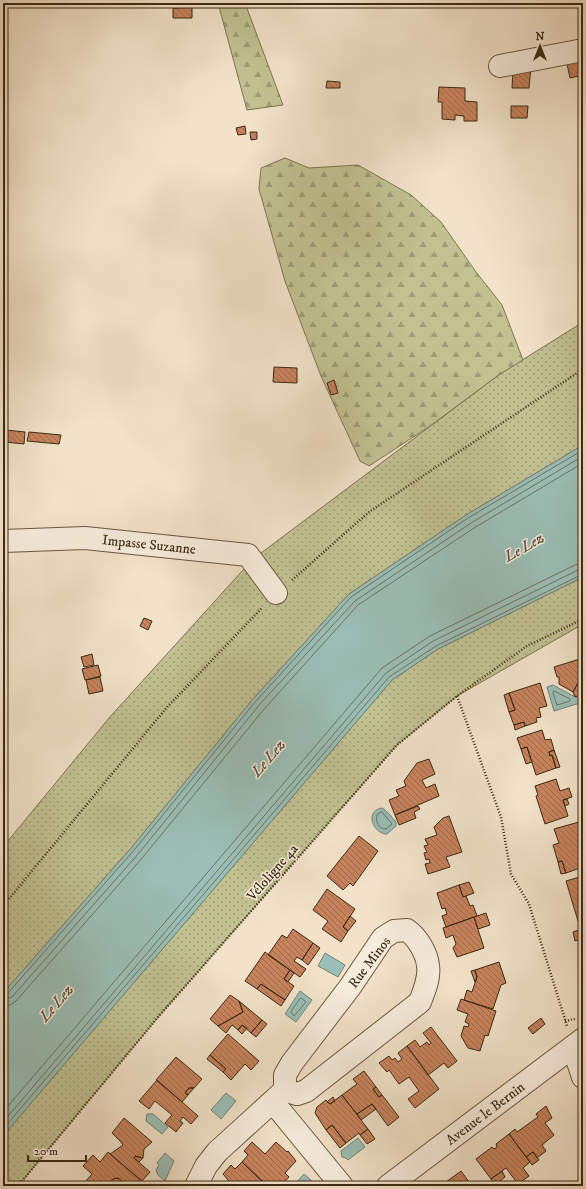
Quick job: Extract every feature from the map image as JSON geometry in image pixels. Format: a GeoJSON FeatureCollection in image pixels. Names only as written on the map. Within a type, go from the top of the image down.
{"type":"FeatureCollection","features":[{"type":"Feature","properties":{"kind":"street"},"geometry":{"type":"LineString","coordinates":[[500,66],[583,50]]}},
{"type":"Feature","properties":{"kind":"street","name":"Impasse Suzanne"},"geometry":{"type":"LineString","coordinates":[[3,541],[85,538],[248,555],[276,593]]}},
{"type":"Feature","properties":{"kind":"street","name":"Rue Minos"},"geometry":{"type":"LineString","coordinates":[[394,930],[407,930],[416,936],[428,966],[426,986],[420,1002],[306,1091],[297,1094],[279,1096],[285,1074],[292,1063],[350,987],[384,938],[394,930]]}},
{"type":"Feature","properties":{"kind":"street"},"geometry":{"type":"LineString","coordinates":[[578,1043],[583,1077]]}},
{"type":"Feature","properties":{"kind":"street","name":"Avenue le Bernin"},"geometry":{"type":"LineString","coordinates":[[388,1186],[578,1043]]}},
{"type":"Feature","properties":{"kind":"street"},"geometry":{"type":"LineString","coordinates":[[196,1186],[206,1166],[217,1152],[279,1096],[342,1186]]}},
{"type":"Feature","properties":{"kind":"path"},"geometry":{"type":"LineString","coordinates":[[3,906],[168,706],[276,593],[369,512],[583,369]]}},
{"type":"Feature","properties":{"kind":"path","name":"Véloligne 4a"},"geometry":{"type":"LineString","coordinates":[[18,1186],[159,1016],[397,745],[457,696],[527,646],[583,619]]}},
{"type":"Feature","properties":{"kind":"path"},"geometry":{"type":"LineString","coordinates":[[457,696],[501,816],[511,874],[529,904],[578,1043]]}},
{"type":"Feature","properties":{"kind":"green space"},"geometry":{"type":"Polygon","coordinates":[[[218,3],[245,3],[283,105],[247,110],[218,3]]]}},
{"type":"Feature","properties":{"kind":"green space"},"geometry":{"type":"Polygon","coordinates":[[[285,158],[309,168],[358,165],[411,195],[441,222],[476,272],[502,305],[523,360],[500,374],[430,426],[369,466],[360,461],[321,376],[285,281],[259,189],[261,168],[285,158]]]}},
{"type":"Feature","properties":{"kind":"green space"},"geometry":{"type":"Polygon","coordinates":[[[583,322],[583,445],[466,515],[349,594],[253,699],[132,847],[3,993],[3,847],[109,718],[253,559],[500,374],[583,322]]]}},
{"type":"Feature","properties":{"kind":"green space"},"geometry":{"type":"Polygon","coordinates":[[[583,577],[583,624],[457,696],[397,745],[159,1016],[18,1186],[3,1186],[3,1136],[392,680],[438,649],[583,577]]]}},
{"type":"Feature","properties":{"kind":"water","name":"Le Lez"},"geometry":{"type":"Polygon","coordinates":[[[583,445],[583,577],[438,649],[392,680],[3,1136],[3,993],[132,847],[253,699],[349,594],[466,515],[583,445]]]}},
{"type":"Feature","properties":{"kind":"water"},"geometry":{"type":"Polygon","coordinates":[[[553,685],[579,699],[580,703],[554,711],[547,687],[553,685]]]}},
{"type":"Feature","properties":{"kind":"water"},"geometry":{"type":"Polygon","coordinates":[[[382,808],[388,812],[396,822],[396,826],[387,834],[378,830],[372,822],[373,813],[382,808]]]}},
{"type":"Feature","properties":{"kind":"water"},"geometry":{"type":"Polygon","coordinates":[[[325,953],[345,965],[338,977],[318,966],[325,953]]]}},
{"type":"Feature","properties":{"kind":"water"},"geometry":{"type":"Polygon","coordinates":[[[300,991],[312,1000],[296,1022],[285,1014],[300,991]]]}},
{"type":"Feature","properties":{"kind":"water"},"geometry":{"type":"Polygon","coordinates":[[[226,1093],[236,1101],[221,1119],[211,1110],[226,1093]]]}},
{"type":"Feature","properties":{"kind":"water"},"geometry":{"type":"Polygon","coordinates":[[[147,1114],[153,1114],[168,1127],[162,1134],[146,1121],[147,1114]]]}},
{"type":"Feature","properties":{"kind":"water"},"geometry":{"type":"Polygon","coordinates":[[[358,1138],[365,1147],[348,1160],[342,1157],[341,1151],[358,1138]]]}},
{"type":"Feature","properties":{"kind":"water"},"geometry":{"type":"Polygon","coordinates":[[[165,1153],[174,1161],[165,1181],[158,1175],[156,1170],[159,1165],[157,1163],[165,1153]]]}},
{"type":"Feature","properties":{"kind":"water"},"geometry":{"type":"Polygon","coordinates":[[[304,1174],[311,1180],[311,1186],[293,1186],[304,1174]]]}},
{"type":"Feature","properties":{"kind":"building"},"geometry":{"type":"Polygon","coordinates":[[[173,3],[203,3],[203,7],[173,8],[173,3]]]}},
{"type":"Feature","properties":{"kind":"building"},"geometry":{"type":"Polygon","coordinates":[[[192,7],[192,18],[173,18],[173,8],[192,7]]]}},
{"type":"Feature","properties":{"kind":"building"},"geometry":{"type":"Polygon","coordinates":[[[583,56],[583,75],[570,78],[566,59],[583,56]]]}},
{"type":"Feature","properties":{"kind":"building"},"geometry":{"type":"Polygon","coordinates":[[[531,66],[529,88],[512,88],[513,69],[531,66]]]}},
{"type":"Feature","properties":{"kind":"building"},"geometry":{"type":"Polygon","coordinates":[[[327,81],[340,82],[340,88],[326,88],[327,81]]]}},
{"type":"Feature","properties":{"kind":"building"},"geometry":{"type":"Polygon","coordinates":[[[439,87],[465,88],[465,101],[477,102],[477,121],[464,121],[464,116],[455,115],[455,120],[442,119],[442,102],[438,102],[439,87]]]}},
{"type":"Feature","properties":{"kind":"building"},"geometry":{"type":"Polygon","coordinates":[[[511,106],[528,106],[527,118],[511,118],[511,106]]]}},
{"type":"Feature","properties":{"kind":"building"},"geometry":{"type":"Polygon","coordinates":[[[245,126],[246,134],[238,135],[236,128],[245,126]]]}},
{"type":"Feature","properties":{"kind":"building"},"geometry":{"type":"Polygon","coordinates":[[[250,132],[257,132],[257,139],[251,140],[250,132]]]}},
{"type":"Feature","properties":{"kind":"building"},"geometry":{"type":"Polygon","coordinates":[[[274,367],[297,368],[297,383],[273,382],[274,367]]]}},
{"type":"Feature","properties":{"kind":"building"},"geometry":{"type":"Polygon","coordinates":[[[334,380],[338,393],[331,395],[327,383],[334,380]]]}},
{"type":"Feature","properties":{"kind":"building"},"geometry":{"type":"Polygon","coordinates":[[[6,430],[25,432],[24,444],[5,442],[6,430]]]}},
{"type":"Feature","properties":{"kind":"building"},"geometry":{"type":"Polygon","coordinates":[[[29,432],[61,435],[59,444],[27,441],[29,432]]]}},
{"type":"Feature","properties":{"kind":"building"},"geometry":{"type":"Polygon","coordinates":[[[144,618],[152,621],[148,630],[140,626],[144,618]]]}},
{"type":"Feature","properties":{"kind":"building"},"geometry":{"type":"Polygon","coordinates":[[[92,654],[94,665],[84,667],[81,657],[92,654]]]}},
{"type":"Feature","properties":{"kind":"building"},"geometry":{"type":"Polygon","coordinates":[[[583,658],[583,682],[578,683],[573,692],[559,684],[559,677],[557,677],[554,667],[583,658]]]}},
{"type":"Feature","properties":{"kind":"building"},"geometry":{"type":"Polygon","coordinates":[[[98,665],[101,676],[85,680],[82,669],[98,665]]]}},
{"type":"Feature","properties":{"kind":"building"},"geometry":{"type":"Polygon","coordinates":[[[100,677],[103,691],[89,694],[86,680],[100,677]]]}},
{"type":"Feature","properties":{"kind":"building"},"geometry":{"type":"Polygon","coordinates":[[[583,682],[583,694],[575,697],[573,692],[578,683],[583,682]]]}},
{"type":"Feature","properties":{"kind":"building"},"geometry":{"type":"Polygon","coordinates":[[[540,683],[547,706],[539,708],[541,717],[536,718],[537,722],[525,726],[524,722],[514,725],[509,712],[515,710],[509,693],[540,683]]]}},
{"type":"Feature","properties":{"kind":"building"},"geometry":{"type":"Polygon","coordinates":[[[509,693],[515,710],[509,712],[504,695],[509,693]]]}},
{"type":"Feature","properties":{"kind":"building"},"geometry":{"type":"Polygon","coordinates":[[[524,722],[525,726],[515,730],[514,725],[524,722]]]}},
{"type":"Feature","properties":{"kind":"building"},"geometry":{"type":"Polygon","coordinates":[[[542,730],[545,740],[551,739],[554,750],[549,752],[550,756],[552,755],[556,768],[536,775],[527,747],[521,749],[517,738],[542,730]]]}},
{"type":"Feature","properties":{"kind":"building"},"geometry":{"type":"Polygon","coordinates":[[[527,747],[532,762],[526,764],[521,749],[527,747]]]}},
{"type":"Feature","properties":{"kind":"building"},"geometry":{"type":"Polygon","coordinates":[[[554,750],[560,767],[556,768],[552,755],[550,756],[549,752],[554,750]]]}},
{"type":"Feature","properties":{"kind":"building"},"geometry":{"type":"Polygon","coordinates":[[[429,759],[435,774],[422,780],[426,788],[435,784],[439,796],[395,815],[389,800],[399,796],[396,790],[406,786],[404,781],[417,763],[429,759]]]}},
{"type":"Feature","properties":{"kind":"building"},"geometry":{"type":"Polygon","coordinates":[[[556,779],[560,791],[569,788],[572,797],[563,800],[568,816],[545,824],[536,796],[538,795],[535,786],[556,779]]]}},
{"type":"Feature","properties":{"kind":"building"},"geometry":{"type":"Polygon","coordinates":[[[567,799],[569,804],[565,806],[563,800],[567,799]]]}},
{"type":"Feature","properties":{"kind":"building"},"geometry":{"type":"Polygon","coordinates":[[[418,806],[420,809],[414,812],[416,818],[399,825],[395,815],[418,806]]]}},
{"type":"Feature","properties":{"kind":"building"},"geometry":{"type":"Polygon","coordinates":[[[449,816],[462,852],[446,857],[450,867],[428,874],[425,864],[430,863],[429,859],[426,860],[424,853],[427,852],[424,846],[428,845],[425,839],[437,835],[434,827],[443,818],[449,816]]]}},
{"type":"Feature","properties":{"kind":"building"},"geometry":{"type":"Polygon","coordinates":[[[579,822],[583,835],[579,837],[583,848],[581,849],[583,867],[566,873],[562,861],[558,862],[553,845],[559,843],[554,829],[579,822]]]}},
{"type":"Feature","properties":{"kind":"building"},"geometry":{"type":"Polygon","coordinates":[[[359,836],[378,851],[353,886],[350,883],[343,890],[327,876],[359,836]]]}},
{"type":"Feature","properties":{"kind":"building"},"geometry":{"type":"Polygon","coordinates":[[[562,861],[566,873],[561,874],[558,862],[562,861]]]}},
{"type":"Feature","properties":{"kind":"building"},"geometry":{"type":"Polygon","coordinates":[[[583,876],[583,920],[578,921],[566,881],[583,876]]]}},
{"type":"Feature","properties":{"kind":"building"},"geometry":{"type":"Polygon","coordinates":[[[469,882],[474,893],[463,897],[459,885],[469,882]]]}},
{"type":"Feature","properties":{"kind":"building"},"geometry":{"type":"Polygon","coordinates":[[[459,885],[463,897],[466,896],[470,906],[473,905],[477,916],[446,927],[442,916],[447,914],[445,908],[442,909],[437,893],[459,885]]]}},
{"type":"Feature","properties":{"kind":"building"},"geometry":{"type":"Polygon","coordinates":[[[327,889],[355,909],[343,927],[348,931],[341,942],[322,929],[328,921],[313,910],[327,889]]]}},
{"type":"Feature","properties":{"kind":"building"},"geometry":{"type":"Polygon","coordinates":[[[486,913],[490,925],[478,929],[474,917],[486,913]]]}},
{"type":"Feature","properties":{"kind":"building"},"geometry":{"type":"Polygon","coordinates":[[[350,916],[356,921],[348,931],[343,927],[350,916]]]}},
{"type":"Feature","properties":{"kind":"building"},"geometry":{"type":"Polygon","coordinates":[[[474,917],[484,948],[457,957],[453,948],[456,944],[453,935],[446,938],[443,928],[474,917]]]}},
{"type":"Feature","properties":{"kind":"building"},"geometry":{"type":"Polygon","coordinates":[[[293,929],[313,943],[302,960],[297,957],[294,961],[306,969],[300,977],[268,955],[282,935],[287,938],[293,929]]]}},
{"type":"Feature","properties":{"kind":"building"},"geometry":{"type":"Polygon","coordinates":[[[582,929],[583,939],[575,941],[573,932],[582,929]]]}},
{"type":"Feature","properties":{"kind":"building"},"geometry":{"type":"Polygon","coordinates":[[[313,943],[320,948],[308,965],[302,960],[313,943]]]}},
{"type":"Feature","properties":{"kind":"building"},"geometry":{"type":"Polygon","coordinates":[[[265,952],[290,970],[284,979],[294,986],[285,1000],[261,984],[257,989],[245,981],[265,952]]]}},
{"type":"Feature","properties":{"kind":"building"},"geometry":{"type":"Polygon","coordinates":[[[499,962],[506,983],[501,985],[493,1009],[464,1000],[467,990],[472,992],[477,977],[475,970],[499,962]]]}},
{"type":"Feature","properties":{"kind":"building"},"geometry":{"type":"Polygon","coordinates":[[[290,970],[294,973],[288,982],[284,979],[290,970]]]}},
{"type":"Feature","properties":{"kind":"building"},"geometry":{"type":"Polygon","coordinates":[[[475,970],[477,977],[475,982],[471,971],[475,970]]]}},
{"type":"Feature","properties":{"kind":"building"},"geometry":{"type":"Polygon","coordinates":[[[261,984],[285,1000],[281,1006],[257,989],[261,984]]]}},
{"type":"Feature","properties":{"kind":"building"},"geometry":{"type":"Polygon","coordinates":[[[230,995],[239,1001],[243,1012],[218,1026],[210,1019],[230,995]]]}},
{"type":"Feature","properties":{"kind":"building"},"geometry":{"type":"Polygon","coordinates":[[[461,999],[496,1011],[488,1036],[485,1035],[480,1051],[468,1048],[461,1036],[464,1026],[468,1027],[469,1024],[465,1022],[468,1014],[457,1010],[461,999]]]}},
{"type":"Feature","properties":{"kind":"building"},"geometry":{"type":"Polygon","coordinates":[[[239,1001],[262,1020],[251,1033],[242,1025],[238,1030],[232,1025],[226,1033],[218,1026],[243,1012],[239,1001]]]}},
{"type":"Feature","properties":{"kind":"building"},"geometry":{"type":"Polygon","coordinates":[[[541,1018],[545,1024],[533,1034],[528,1028],[541,1018]]]}},
{"type":"Feature","properties":{"kind":"building"},"geometry":{"type":"Polygon","coordinates":[[[262,1020],[267,1024],[256,1037],[251,1033],[262,1020]]]}},
{"type":"Feature","properties":{"kind":"building"},"geometry":{"type":"Polygon","coordinates":[[[242,1025],[247,1028],[242,1034],[238,1030],[242,1025]]]}},
{"type":"Feature","properties":{"kind":"building"},"geometry":{"type":"Polygon","coordinates":[[[431,1027],[457,1061],[448,1068],[444,1063],[428,1075],[407,1046],[415,1040],[420,1047],[427,1042],[429,1045],[431,1043],[423,1033],[431,1027]]]}},
{"type":"Feature","properties":{"kind":"building"},"geometry":{"type":"Polygon","coordinates":[[[228,1034],[259,1061],[251,1070],[245,1064],[231,1080],[223,1072],[226,1069],[210,1055],[228,1034]]]}},
{"type":"Feature","properties":{"kind":"building"},"geometry":{"type":"Polygon","coordinates":[[[407,1046],[439,1089],[415,1108],[408,1099],[419,1091],[409,1077],[399,1084],[389,1070],[387,1072],[379,1063],[389,1056],[392,1060],[395,1058],[398,1062],[402,1059],[398,1053],[407,1046]]]}},
{"type":"Feature","properties":{"kind":"building"},"geometry":{"type":"Polygon","coordinates":[[[210,1055],[226,1069],[223,1072],[207,1059],[210,1055]]]}},
{"type":"Feature","properties":{"kind":"building"},"geometry":{"type":"Polygon","coordinates":[[[176,1057],[202,1079],[194,1088],[189,1088],[185,1093],[188,1095],[182,1102],[156,1080],[176,1057]]]}},
{"type":"Feature","properties":{"kind":"building"},"geometry":{"type":"Polygon","coordinates":[[[364,1071],[376,1087],[373,1089],[379,1097],[382,1095],[399,1117],[388,1126],[372,1104],[357,1114],[342,1095],[357,1084],[353,1079],[364,1071]]]}},
{"type":"Feature","properties":{"kind":"building"},"geometry":{"type":"Polygon","coordinates":[[[157,1080],[198,1116],[191,1124],[183,1117],[180,1121],[183,1123],[176,1132],[165,1123],[172,1115],[155,1101],[149,1109],[139,1101],[157,1080]]]}},
{"type":"Feature","properties":{"kind":"building"},"geometry":{"type":"Polygon","coordinates":[[[376,1087],[382,1095],[379,1097],[373,1089],[376,1087]]]}},
{"type":"Feature","properties":{"kind":"building"},"geometry":{"type":"Polygon","coordinates":[[[189,1088],[194,1088],[188,1095],[185,1093],[189,1088]]]}},
{"type":"Feature","properties":{"kind":"building"},"geometry":{"type":"Polygon","coordinates":[[[342,1095],[368,1129],[360,1135],[359,1133],[346,1143],[332,1125],[326,1130],[315,1113],[317,1107],[326,1100],[330,1104],[342,1095]]]}},
{"type":"Feature","properties":{"kind":"building"},"geometry":{"type":"Polygon","coordinates":[[[333,1097],[335,1101],[330,1104],[327,1102],[333,1097]]]}},
{"type":"Feature","properties":{"kind":"building"},"geometry":{"type":"Polygon","coordinates":[[[372,1104],[376,1109],[361,1120],[357,1114],[372,1104]]]}},
{"type":"Feature","properties":{"kind":"building"},"geometry":{"type":"Polygon","coordinates":[[[546,1106],[552,1118],[545,1123],[554,1135],[542,1145],[546,1151],[537,1158],[533,1152],[526,1157],[509,1134],[515,1129],[517,1132],[538,1117],[536,1114],[546,1106]]]}},
{"type":"Feature","properties":{"kind":"building"},"geometry":{"type":"Polygon","coordinates":[[[124,1118],[152,1142],[144,1149],[143,1158],[135,1156],[134,1158],[150,1172],[142,1181],[110,1154],[123,1145],[112,1133],[124,1118]]]}},
{"type":"Feature","properties":{"kind":"building"},"geometry":{"type":"Polygon","coordinates":[[[332,1125],[346,1143],[340,1148],[326,1130],[332,1125]]]}},
{"type":"Feature","properties":{"kind":"building"},"geometry":{"type":"Polygon","coordinates":[[[368,1129],[375,1139],[367,1144],[360,1135],[368,1129]]]}},
{"type":"Feature","properties":{"kind":"building"},"geometry":{"type":"Polygon","coordinates":[[[509,1134],[530,1162],[523,1168],[529,1176],[518,1184],[506,1168],[491,1179],[476,1159],[492,1147],[494,1149],[497,1147],[496,1144],[509,1134]]]}},
{"type":"Feature","properties":{"kind":"building"},"geometry":{"type":"Polygon","coordinates":[[[252,1142],[265,1154],[276,1142],[287,1152],[288,1151],[296,1161],[285,1173],[289,1177],[281,1186],[267,1186],[242,1162],[248,1155],[244,1151],[252,1142]]]}},
{"type":"Feature","properties":{"kind":"building"},"geometry":{"type":"Polygon","coordinates":[[[108,1152],[140,1180],[135,1186],[128,1186],[118,1178],[113,1179],[106,1186],[90,1186],[85,1182],[92,1174],[83,1166],[93,1155],[100,1162],[108,1152]]]}},
{"type":"Feature","properties":{"kind":"building"},"geometry":{"type":"Polygon","coordinates":[[[533,1152],[539,1160],[532,1165],[526,1157],[533,1152]]]}},
{"type":"Feature","properties":{"kind":"building"},"geometry":{"type":"Polygon","coordinates":[[[135,1156],[143,1158],[139,1162],[134,1158],[135,1156]]]}},
{"type":"Feature","properties":{"kind":"building"},"geometry":{"type":"Polygon","coordinates":[[[242,1162],[267,1186],[233,1186],[223,1174],[231,1165],[235,1169],[242,1162]]]}},
{"type":"Feature","properties":{"kind":"building"},"geometry":{"type":"Polygon","coordinates":[[[461,1171],[472,1186],[449,1186],[446,1182],[461,1171]]]}},
{"type":"Feature","properties":{"kind":"building"},"geometry":{"type":"Polygon","coordinates":[[[502,1171],[505,1177],[495,1185],[491,1179],[502,1171]]]}},
{"type":"Feature","properties":{"kind":"building"},"geometry":{"type":"Polygon","coordinates":[[[118,1178],[123,1182],[119,1186],[107,1185],[113,1179],[118,1178]]]}}]}
